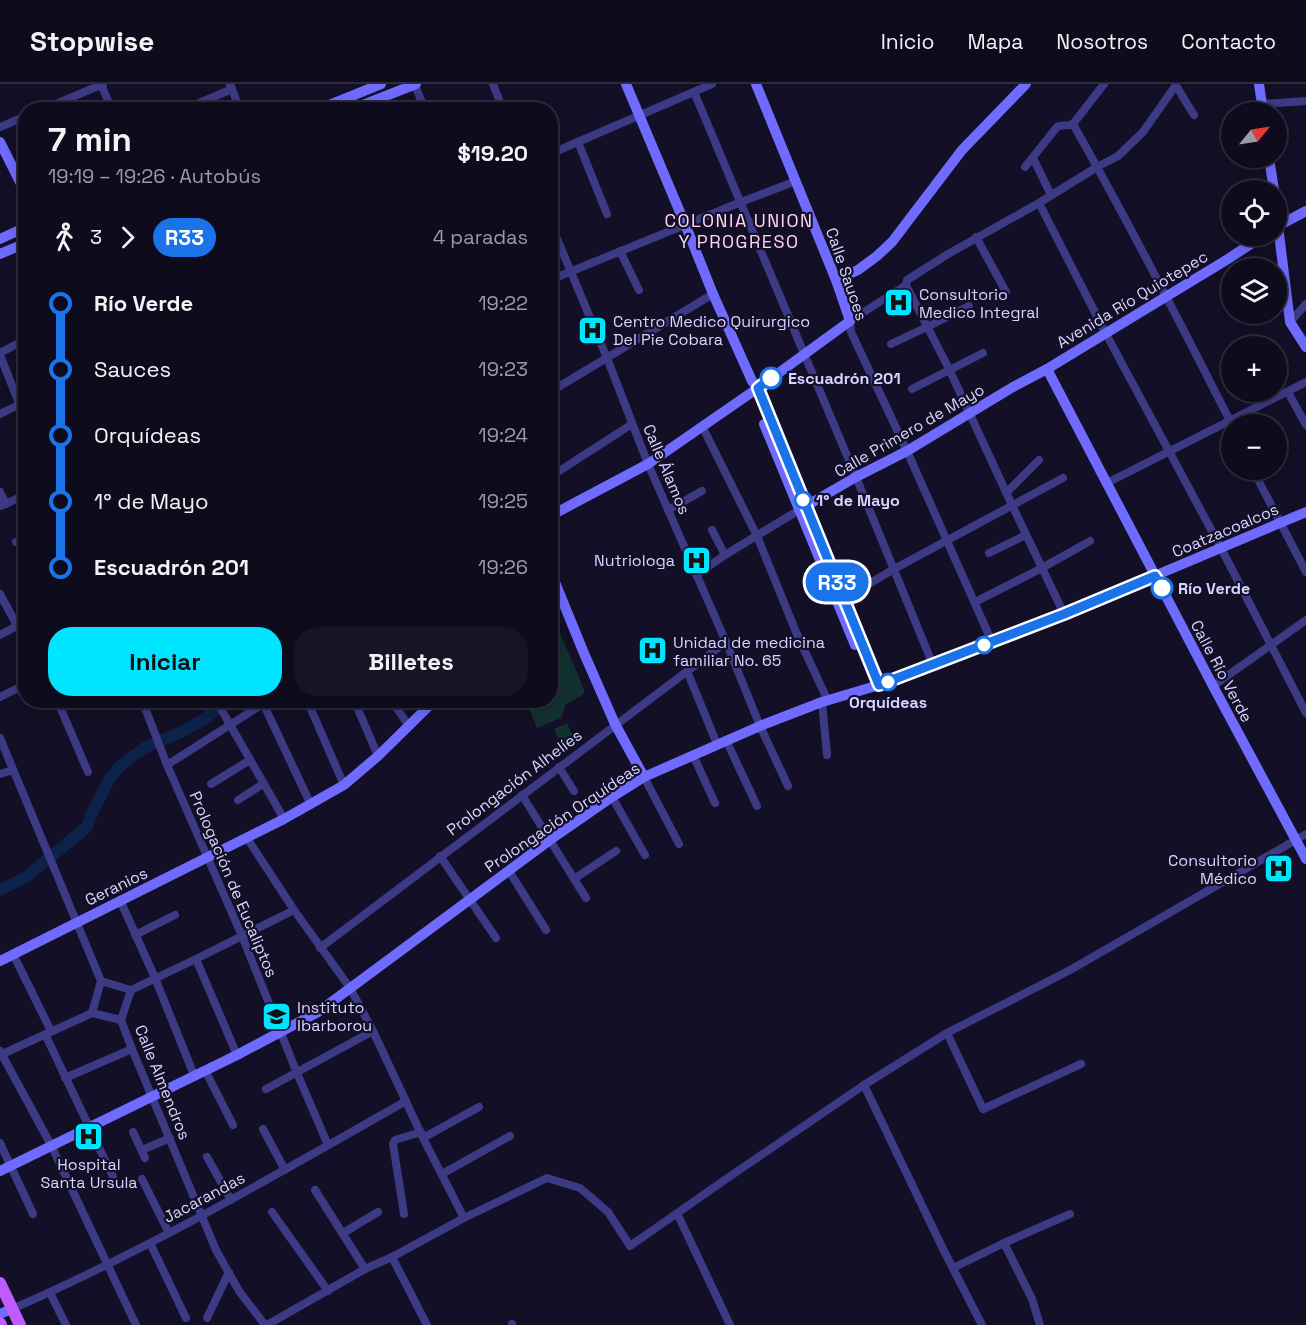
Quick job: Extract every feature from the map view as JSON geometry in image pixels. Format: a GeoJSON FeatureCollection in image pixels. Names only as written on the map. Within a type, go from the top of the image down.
{"type":"FeatureCollection","features":[{"type":"Feature","properties":{"kind":"main road"},"geometry":{"type":"LineString","coordinates":[[0,1283],[20,1325]]}},
{"type":"Feature","properties":{"kind":"street"},"geometry":{"type":"LineString","coordinates":[[60,102],[102,84],[109,102]]}},
{"type":"Feature","properties":{"kind":"street"},"geometry":{"type":"LineString","coordinates":[[367,96],[381,84]]}},
{"type":"Feature","properties":{"kind":"street"},"geometry":{"type":"LineString","coordinates":[[346,102],[415,84],[422,102]]}},
{"type":"Feature","properties":{"kind":"street"},"geometry":{"type":"LineString","coordinates":[[493,84],[500,102]]}},
{"type":"Feature","properties":{"kind":"street"},"geometry":{"type":"LineString","coordinates":[[626,84],[754,387],[876,686]]}},
{"type":"Feature","properties":{"kind":"street"},"geometry":{"type":"LineString","coordinates":[[558,151],[712,84]]}},
{"type":"Feature","properties":{"kind":"street","name":"Calle Sauces"},"geometry":{"type":"LineString","coordinates":[[756,84],[836,280],[850,321],[851,332],[992,642]]}},
{"type":"Feature","properties":{"kind":"street"},"geometry":{"type":"LineString","coordinates":[[836,280],[858,270],[892,242],[962,150],[1026,84]]}},
{"type":"Feature","properties":{"kind":"street"},"geometry":{"type":"LineString","coordinates":[[1025,167],[1057,127],[1068,127],[1072,124],[1104,84]]}},
{"type":"Feature","properties":{"kind":"street"},"geometry":{"type":"LineString","coordinates":[[1259,84],[1261,102]]}},
{"type":"Feature","properties":{"kind":"street"},"geometry":{"type":"LineString","coordinates":[[558,512],[648,464],[754,387],[906,285],[907,280],[976,237],[1118,156],[1143,132],[1176,85],[1194,115]]}},
{"type":"Feature","properties":{"kind":"street"},"geometry":{"type":"LineString","coordinates":[[200,102],[231,87],[237,102]]}},
{"type":"Feature","properties":{"kind":"street"},"geometry":{"type":"LineString","coordinates":[[694,92],[933,665]]}},
{"type":"Feature","properties":{"kind":"street"},"geometry":{"type":"LineString","coordinates":[[1287,104],[1306,101]]}},
{"type":"Feature","properties":{"kind":"street"},"geometry":{"type":"LineString","coordinates":[[0,127],[18,119]]}},
{"type":"Feature","properties":{"kind":"street"},"geometry":{"type":"LineString","coordinates":[[1072,124],[1166,296],[1226,414]]}},
{"type":"Feature","properties":{"kind":"street"},"geometry":{"type":"LineString","coordinates":[[0,142],[18,178]]}},
{"type":"Feature","properties":{"kind":"street"},"geometry":{"type":"LineString","coordinates":[[578,142],[607,214]]}},
{"type":"Feature","properties":{"kind":"street"},"geometry":{"type":"LineString","coordinates":[[1033,158],[1051,195]]}},
{"type":"Feature","properties":{"kind":"street"},"geometry":{"type":"LineString","coordinates":[[558,277],[796,181]]}},
{"type":"Feature","properties":{"kind":"street"},"geometry":{"type":"LineString","coordinates":[[1039,203],[1306,713]]}},
{"type":"Feature","properties":{"kind":"street"},"geometry":{"type":"LineString","coordinates":[[1287,221],[1306,211]]}},
{"type":"Feature","properties":{"kind":"street"},"geometry":{"type":"LineString","coordinates":[[0,239],[18,231]]}},
{"type":"Feature","properties":{"kind":"street"},"geometry":{"type":"LineString","coordinates":[[976,237],[1006,292]]}},
{"type":"Feature","properties":{"kind":"street","name":"Calle Álamos"},"geometry":{"type":"LineString","coordinates":[[558,241],[648,464],[788,786]]}},
{"type":"Feature","properties":{"kind":"street"},"geometry":{"type":"LineString","coordinates":[[0,254],[18,246]]}},
{"type":"Feature","properties":{"kind":"street","name":"Avenida Río Quiotepec"},"geometry":{"type":"LineString","coordinates":[[1047,369],[1247,246]]}},
{"type":"Feature","properties":{"kind":"street"},"geometry":{"type":"LineString","coordinates":[[1280,246],[1290,322],[1306,347]]}},
{"type":"Feature","properties":{"kind":"street"},"geometry":{"type":"LineString","coordinates":[[620,250],[639,290]]}},
{"type":"Feature","properties":{"kind":"street"},"geometry":{"type":"LineString","coordinates":[[906,285],[949,369],[1064,614]]}},
{"type":"Feature","properties":{"kind":"street"},"geometry":{"type":"LineString","coordinates":[[558,386],[713,294]]}},
{"type":"Feature","properties":{"kind":"street"},"geometry":{"type":"LineString","coordinates":[[1290,322],[1306,304]]}},
{"type":"Feature","properties":{"kind":"street"},"geometry":{"type":"LineString","coordinates":[[891,344],[969,306]]}},
{"type":"Feature","properties":{"kind":"street"},"geometry":{"type":"LineString","coordinates":[[18,344],[0,354],[18,402]]}},
{"type":"Feature","properties":{"kind":"street"},"geometry":{"type":"LineString","coordinates":[[912,389],[983,353]]}},
{"type":"Feature","properties":{"kind":"street","name":"Calle Primero de Mayo"},"geometry":{"type":"LineString","coordinates":[[696,576],[725,555],[802,508],[907,451],[1047,369]]}},
{"type":"Feature","properties":{"kind":"street","name":"Calle Río Verde"},"geometry":{"type":"LineString","coordinates":[[1047,369],[1306,859]]}},
{"type":"Feature","properties":{"kind":"street"},"geometry":{"type":"LineString","coordinates":[[1248,414],[1306,382]]}},
{"type":"Feature","properties":{"kind":"street"},"geometry":{"type":"LineString","coordinates":[[1288,392],[1306,425]]}},
{"type":"Feature","properties":{"kind":"street"},"geometry":{"type":"LineString","coordinates":[[0,414],[18,405]]}},
{"type":"Feature","properties":{"kind":"street"},"geometry":{"type":"LineString","coordinates":[[558,472],[632,424]]}},
{"type":"Feature","properties":{"kind":"street"},"geometry":{"type":"LineString","coordinates":[[702,426],[757,536],[825,702],[827,755]]}},
{"type":"Feature","properties":{"kind":"street"},"geometry":{"type":"LineString","coordinates":[[1107,483],[1221,428]]}},
{"type":"Feature","properties":{"kind":"street"},"geometry":{"type":"LineString","coordinates":[[1006,493],[1039,460]]}},
{"type":"Feature","properties":{"kind":"street"},"geometry":{"type":"LineString","coordinates":[[841,601],[894,569],[1063,478]]}},
{"type":"Feature","properties":{"kind":"street"},"geometry":{"type":"LineString","coordinates":[[1258,480],[1306,572]]}},
{"type":"Feature","properties":{"kind":"street"},"geometry":{"type":"LineString","coordinates":[[668,510],[702,491]]}},
{"type":"Feature","properties":{"kind":"street"},"geometry":{"type":"LineString","coordinates":[[0,492],[3,505],[18,498]]}},
{"type":"Feature","properties":{"kind":"street","name":"Coatzacoalcos"},"geometry":{"type":"LineString","coordinates":[[1155,576],[1306,512]]}},
{"type":"Feature","properties":{"kind":"street"},"geometry":{"type":"LineString","coordinates":[[712,530],[725,555]]}},
{"type":"Feature","properties":{"kind":"street"},"geometry":{"type":"LineString","coordinates":[[989,553],[1026,535]]}},
{"type":"Feature","properties":{"kind":"street"},"geometry":{"type":"LineString","coordinates":[[975,602],[1090,541]]}},
{"type":"Feature","properties":{"kind":"street","name":"Prolongación Orquídeas"},"geometry":{"type":"LineString","coordinates":[[89,1127],[237,1055],[318,1011],[550,840],[644,777],[760,726],[933,665],[1155,576]]}},
{"type":"Feature","properties":{"kind":"street"},"geometry":{"type":"LineString","coordinates":[[558,592],[615,724],[679,844]]}},
{"type":"Feature","properties":{"kind":"street"},"geometry":{"type":"LineString","coordinates":[[0,594],[18,628]]}},
{"type":"Feature","properties":{"kind":"street"},"geometry":{"type":"LineString","coordinates":[[1213,686],[1306,620]]}},
{"type":"Feature","properties":{"kind":"street"},"geometry":{"type":"LineString","coordinates":[[0,635],[16,625]]}},
{"type":"Feature","properties":{"kind":"street","name":"Prolongación Alhelíes"},"geometry":{"type":"LineString","coordinates":[[321,948],[726,642]]}},
{"type":"Feature","properties":{"kind":"street"},"geometry":{"type":"LineString","coordinates":[[687,671],[721,742],[757,806]]}},
{"type":"Feature","properties":{"kind":"street"},"geometry":{"type":"LineString","coordinates":[[0,697],[18,688]]}},
{"type":"Feature","properties":{"kind":"street"},"geometry":{"type":"LineString","coordinates":[[60,708],[88,772]]}},
{"type":"Feature","properties":{"kind":"street","name":"Prologación de Eucaliptos"},"geometry":{"type":"LineString","coordinates":[[145,708],[167,765],[242,936],[328,1145]]}},
{"type":"Feature","properties":{"kind":"street"},"geometry":{"type":"LineString","coordinates":[[220,708],[284,819]]}},
{"type":"Feature","properties":{"kind":"street"},"geometry":{"type":"LineString","coordinates":[[167,765],[256,708]]}},
{"type":"Feature","properties":{"kind":"street"},"geometry":{"type":"LineString","coordinates":[[268,708],[310,805]]}},
{"type":"Feature","properties":{"kind":"street"},"geometry":{"type":"LineString","coordinates":[[310,708],[344,785]]}},
{"type":"Feature","properties":{"kind":"street"},"geometry":{"type":"LineString","coordinates":[[357,708],[378,756]]}},
{"type":"Feature","properties":{"kind":"street"},"geometry":{"type":"LineString","coordinates":[[397,708],[409,726]]}},
{"type":"Feature","properties":{"kind":"street","name":"Geranios"},"geometry":{"type":"LineString","coordinates":[[0,961],[247,838],[344,785],[378,756],[427,708]]}},
{"type":"Feature","properties":{"kind":"street"},"geometry":{"type":"LineString","coordinates":[[0,738],[101,981],[92,1013]]}},
{"type":"Feature","properties":{"kind":"street"},"geometry":{"type":"LineString","coordinates":[[693,755],[715,803]]}},
{"type":"Feature","properties":{"kind":"street"},"geometry":{"type":"LineString","coordinates":[[211,784],[250,760]]}},
{"type":"Feature","properties":{"kind":"street"},"geometry":{"type":"LineString","coordinates":[[559,766],[574,791]]}},
{"type":"Feature","properties":{"kind":"street"},"geometry":{"type":"LineString","coordinates":[[0,774],[13,770]]}},
{"type":"Feature","properties":{"kind":"street"},"geometry":{"type":"LineString","coordinates":[[238,800],[263,784]]}},
{"type":"Feature","properties":{"kind":"street"},"geometry":{"type":"LineString","coordinates":[[522,795],[586,898]]}},
{"type":"Feature","properties":{"kind":"street"},"geometry":{"type":"LineString","coordinates":[[612,797],[645,855]]}},
{"type":"Feature","properties":{"kind":"street"},"geometry":{"type":"LineString","coordinates":[[266,1325],[365,1269],[547,1178],[580,1188],[608,1212],[630,1246],[864,1085],[947,1033],[1072,969],[1306,834]]}},
{"type":"Feature","properties":{"kind":"street"},"geometry":{"type":"LineString","coordinates":[[247,838],[294,910],[350,988],[464,1218]]}},
{"type":"Feature","properties":{"kind":"street"},"geometry":{"type":"LineString","coordinates":[[574,879],[616,851]]}},
{"type":"Feature","properties":{"kind":"street"},"geometry":{"type":"LineString","coordinates":[[440,856],[496,938]]}},
{"type":"Feature","properties":{"kind":"street"},"geometry":{"type":"LineString","coordinates":[[509,871],[546,930]]}},
{"type":"Feature","properties":{"kind":"street"},"geometry":{"type":"LineString","coordinates":[[120,900],[155,978],[194,1075]]}},
{"type":"Feature","properties":{"kind":"street"},"geometry":{"type":"LineString","coordinates":[[101,981],[131,990],[294,910]]}},
{"type":"Feature","properties":{"kind":"street"},"geometry":{"type":"LineString","coordinates":[[135,935],[175,915]]}},
{"type":"Feature","properties":{"kind":"street"},"geometry":{"type":"LineString","coordinates":[[13,954],[65,1078],[113,1177]]}},
{"type":"Feature","properties":{"kind":"street"},"geometry":{"type":"LineString","coordinates":[[196,959],[237,1055]]}},
{"type":"Feature","properties":{"kind":"street","name":"Calle Almendros"},"geometry":{"type":"LineString","coordinates":[[131,990],[121,1020],[132,1049],[216,1250],[239,1291],[266,1325]]}},
{"type":"Feature","properties":{"kind":"street"},"geometry":{"type":"LineString","coordinates":[[121,1020],[92,1013],[1,1054],[51,1145],[136,1325]]}},
{"type":"Feature","properties":{"kind":"street"},"geometry":{"type":"LineString","coordinates":[[266,1089],[373,1031]]}},
{"type":"Feature","properties":{"kind":"street"},"geometry":{"type":"LineString","coordinates":[[947,1033],[983,1109],[1081,1064]]}},
{"type":"Feature","properties":{"kind":"street"},"geometry":{"type":"LineString","coordinates":[[65,1078],[132,1049]]}},
{"type":"Feature","properties":{"kind":"street"},"geometry":{"type":"LineString","coordinates":[[205,1070],[233,1125]]}},
{"type":"Feature","properties":{"kind":"street"},"geometry":{"type":"LineString","coordinates":[[864,1085],[982,1325]]}},
{"type":"Feature","properties":{"kind":"street","name":"Jacarandas"},"geometry":{"type":"LineString","coordinates":[[12,1309],[50,1293],[202,1216],[406,1101]]}},
{"type":"Feature","properties":{"kind":"street"},"geometry":{"type":"LineString","coordinates":[[404,1214],[393,1144],[395,1140],[422,1135],[479,1107]]}},
{"type":"Feature","properties":{"kind":"street"},"geometry":{"type":"LineString","coordinates":[[0,1171],[89,1127]]}},
{"type":"Feature","properties":{"kind":"street"},"geometry":{"type":"LineString","coordinates":[[263,1129],[285,1170]]}},
{"type":"Feature","properties":{"kind":"street"},"geometry":{"type":"LineString","coordinates":[[134,1132],[143,1154],[170,1137]]}},
{"type":"Feature","properties":{"kind":"street"},"geometry":{"type":"LineString","coordinates":[[442,1174],[510,1136]]}},
{"type":"Feature","properties":{"kind":"street"},"geometry":{"type":"LineString","coordinates":[[0,1143],[33,1214]]}},
{"type":"Feature","properties":{"kind":"street"},"geometry":{"type":"LineString","coordinates":[[207,1157],[231,1200]]}},
{"type":"Feature","properties":{"kind":"street"},"geometry":{"type":"LineString","coordinates":[[142,1179],[169,1233]]}},
{"type":"Feature","properties":{"kind":"street"},"geometry":{"type":"LineString","coordinates":[[315,1190],[365,1269]]}},
{"type":"Feature","properties":{"kind":"street"},"geometry":{"type":"LineString","coordinates":[[272,1212],[328,1291]]}},
{"type":"Feature","properties":{"kind":"street"},"geometry":{"type":"LineString","coordinates":[[342,1233],[378,1212]]}},
{"type":"Feature","properties":{"kind":"street"},"geometry":{"type":"LineString","coordinates":[[677,1213],[730,1325]]}},
{"type":"Feature","properties":{"kind":"street"},"geometry":{"type":"LineString","coordinates":[[953,1268],[1070,1214]]}},
{"type":"Feature","properties":{"kind":"street"},"geometry":{"type":"LineString","coordinates":[[150,1243],[186,1318]]}},
{"type":"Feature","properties":{"kind":"street"},"geometry":{"type":"LineString","coordinates":[[1004,1243],[1032,1299],[1040,1325]]}},
{"type":"Feature","properties":{"kind":"street"},"geometry":{"type":"LineString","coordinates":[[392,1257],[426,1325]]}},
{"type":"Feature","properties":{"kind":"street"},"geometry":{"type":"LineString","coordinates":[[207,1318],[229,1272]]}},
{"type":"Feature","properties":{"kind":"street"},"geometry":{"type":"LineString","coordinates":[[50,1293],[66,1325]]}},
{"type":"Feature","properties":{"kind":"street"},"geometry":{"type":"LineString","coordinates":[[0,1314],[12,1309]]}},
{"type":"Feature","properties":{"kind":"green space"},"geometry":{"type":"Polygon","coordinates":[[[558,628],[584,693],[566,704],[561,718],[537,728],[529,708],[558,708],[558,628]]]}},
{"type":"Feature","properties":{"kind":"green space"},"geometry":{"type":"Polygon","coordinates":[[[567,723],[577,745],[564,751],[554,729],[567,723]]]}},
{"type":"Feature","properties":{"kind":"waterway"},"geometry":{"type":"LineString","coordinates":[[0,890],[26,877],[87,827],[110,778],[121,765],[146,747],[205,719],[218,708]]}},
{"type":"Feature","properties":{"kind":"bus line","name":"R33"},"geometry":{"type":"LineString","coordinates":[[771,378],[758,388],[879,685],[1064,614],[1155,576],[1162,588]]}},
{"type":"Feature","properties":{"kind":"place","name":"Consultorio Medico Integral"},"geometry":{"type":"Point","coordinates":[898,303]}},
{"type":"Feature","properties":{"kind":"place","name":"Centro Medico Quirurgico Del Pie Cobara"},"geometry":{"type":"Point","coordinates":[592,330]}},
{"type":"Feature","properties":{"kind":"place","name":"Escuadrón 201"},"geometry":{"type":"Point","coordinates":[771,378]}},
{"type":"Feature","properties":{"kind":"place","name":"1° de Mayo"},"geometry":{"type":"Point","coordinates":[803,500]}},
{"type":"Feature","properties":{"kind":"place","name":"Nutriologa"},"geometry":{"type":"Point","coordinates":[696,560]}},
{"type":"Feature","properties":{"kind":"place","name":"Río Verde"},"geometry":{"type":"Point","coordinates":[1162,588]}},
{"type":"Feature","properties":{"kind":"place","name":"Unidad de medicina familiar No. 65"},"geometry":{"type":"Point","coordinates":[652,651]}},
{"type":"Feature","properties":{"kind":"place","name":"Orquídeas"},"geometry":{"type":"Point","coordinates":[888,682]}},
{"type":"Feature","properties":{"kind":"place","name":"Consultorio Médico"},"geometry":{"type":"Point","coordinates":[1278,869]}},
{"type":"Feature","properties":{"kind":"place","name":"Instituto Ibarborou"},"geometry":{"type":"Point","coordinates":[276,1016]}},
{"type":"Feature","properties":{"kind":"place","name":"Hospital Santa Ursula"},"geometry":{"type":"Point","coordinates":[89,1136]}},
{"type":"Feature","properties":{"kind":"district","name":"COLONIA UNION Y PROGRESO"},"geometry":{"type":"Point","coordinates":[739,231]}}]}
